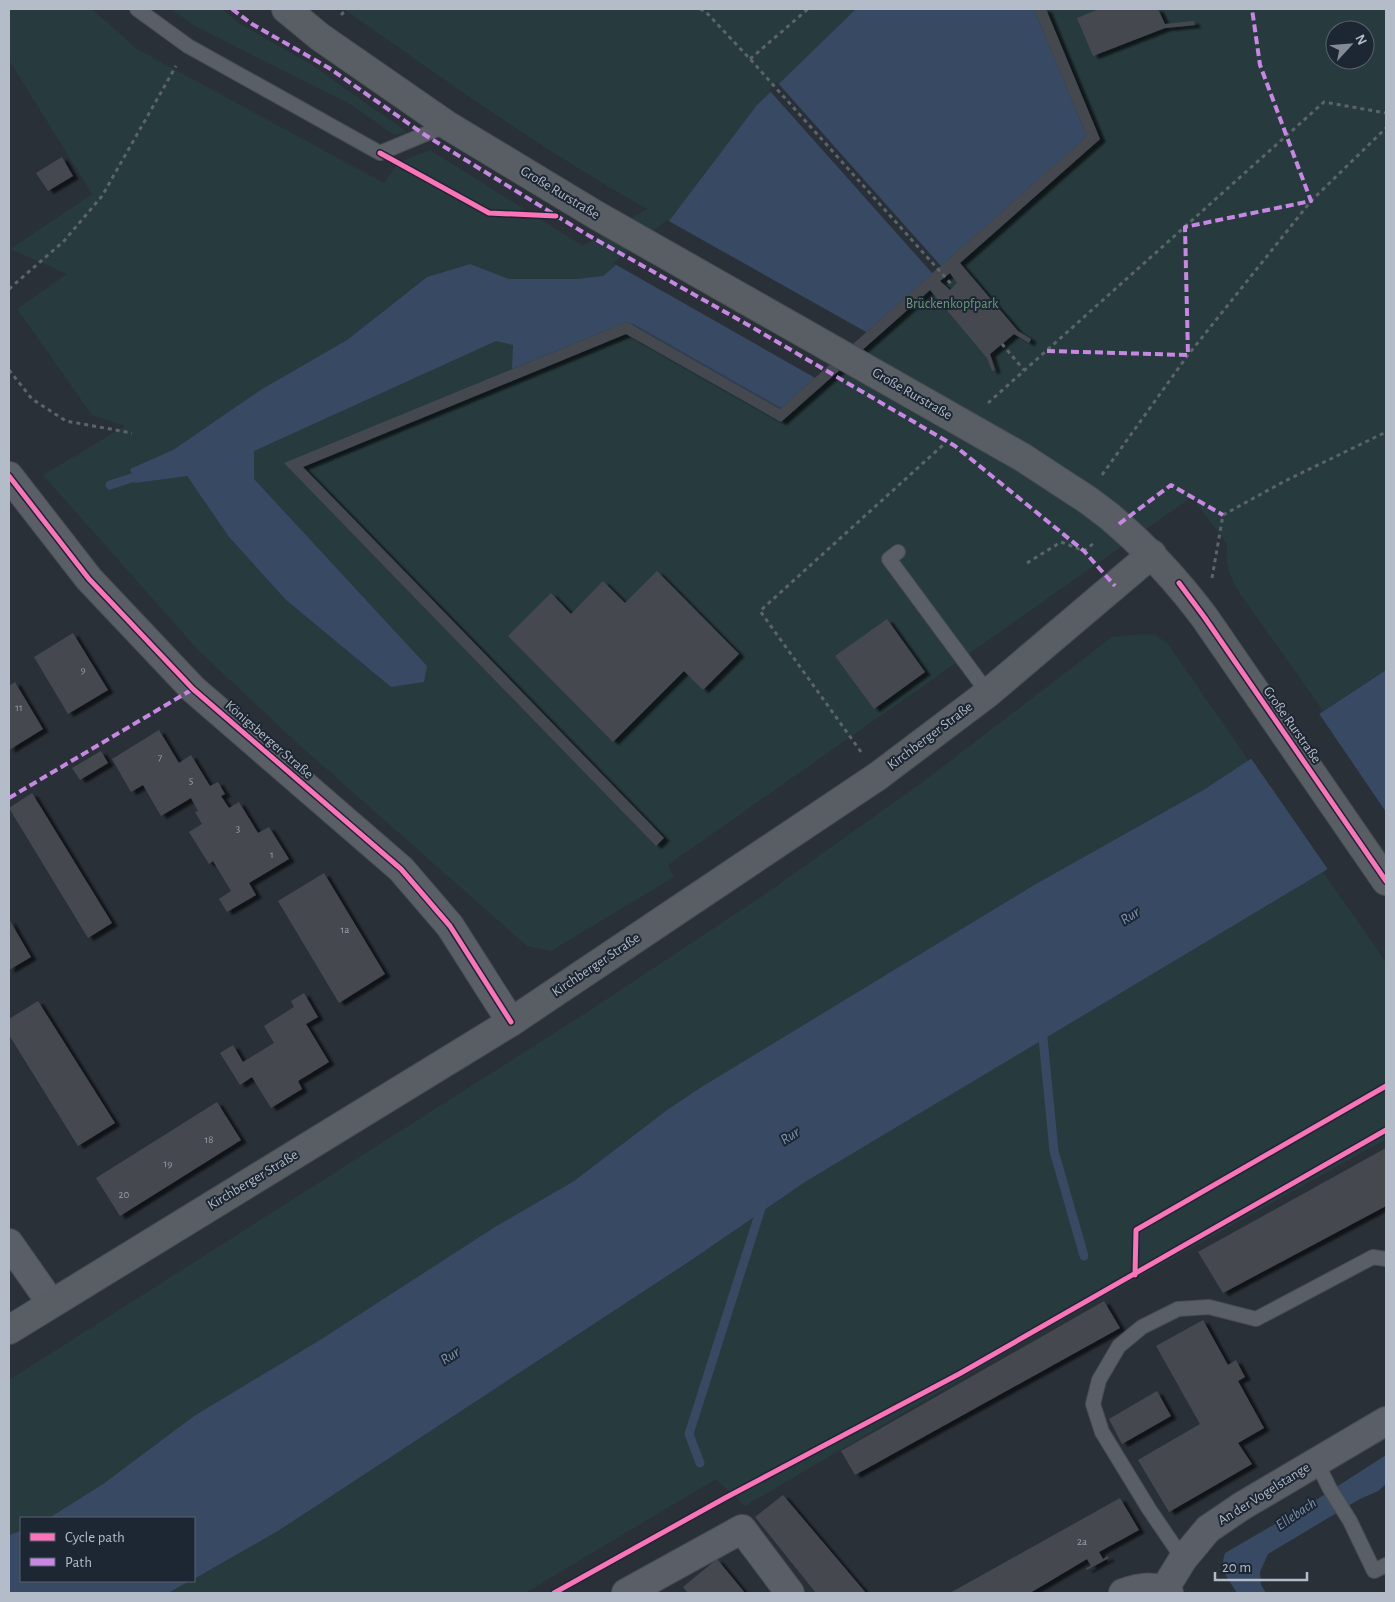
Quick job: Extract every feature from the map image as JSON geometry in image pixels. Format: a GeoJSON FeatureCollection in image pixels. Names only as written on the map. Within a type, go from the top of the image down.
{"type":"FeatureCollection","features":[{"type":"Feature","properties":{"kind":"main road","name":"Große Rurstraße"},"geometry":{"type":"LineString","coordinates":[[286,9],[320,37],[448,126],[596,215],[1022,457],[1082,496],[1119,524],[1152,554],[1179,583],[1386,881]]}},
{"type":"Feature","properties":{"kind":"main road","name":"Kirchberger Straße"},"geometry":{"type":"LineString","coordinates":[[9,1330],[511,1022],[878,776],[988,693],[1152,554]]}},
{"type":"Feature","properties":{"kind":"street","name":"Königsberger Straße"},"geometry":{"type":"LineString","coordinates":[[9,476],[89,579],[193,689],[401,869],[450,926],[511,1022]]}},
{"type":"Feature","properties":{"kind":"street"},"geometry":{"type":"LineString","coordinates":[[9,1243],[51,1303]]}},
{"type":"Feature","properties":{"kind":"street","name":"An der Vogelstange"},"geometry":{"type":"LineString","coordinates":[[1123,1593],[1139,1587],[1167,1592],[1182,1558],[1208,1530],[1242,1506],[1386,1421]]}},
{"type":"Feature","properties":{"kind":"street"},"geometry":{"type":"LineString","coordinates":[[626,1593],[742,1529],[790,1593]]}},
{"type":"Feature","properties":{"kind":"lane"},"geometry":{"type":"LineString","coordinates":[[137,9],[188,46],[380,154],[448,126]]}},
{"type":"Feature","properties":{"kind":"lane"},"geometry":{"type":"LineString","coordinates":[[898,552],[889,559],[988,693]]}},
{"type":"Feature","properties":{"kind":"lane"},"geometry":{"type":"LineString","coordinates":[[1182,1558],[1149,1509],[1102,1432],[1093,1404],[1099,1380],[1119,1346],[1142,1327],[1178,1309],[1209,1307],[1256,1319],[1373,1257],[1386,1259]]}},
{"type":"Feature","properties":{"kind":"lane"},"geometry":{"type":"LineString","coordinates":[[1316,1461],[1330,1489],[1350,1521],[1374,1571],[1386,1565]]}},
{"type":"Feature","properties":{"kind":"path"},"geometry":{"type":"LineString","coordinates":[[700,9],[750,59],[764,77],[953,286]]}},
{"type":"Feature","properties":{"kind":"path"},"geometry":{"type":"LineString","coordinates":[[750,59],[808,9]]}},
{"type":"Feature","properties":{"kind":"path"},"geometry":{"type":"LineString","coordinates":[[9,289],[64,241],[102,196],[188,46]]}},
{"type":"Feature","properties":{"kind":"path"},"geometry":{"type":"LineString","coordinates":[[981,410],[1324,102],[1386,113]]}},
{"type":"Feature","properties":{"kind":"path"},"geometry":{"type":"LineString","coordinates":[[1082,496],[1188,355],[1311,201],[1386,128]]}},
{"type":"Feature","properties":{"kind":"path"},"geometry":{"type":"LineString","coordinates":[[1002,344],[1024,370]]}},
{"type":"Feature","properties":{"kind":"path"},"geometry":{"type":"LineString","coordinates":[[9,370],[32,399],[66,421],[132,432]]}},
{"type":"Feature","properties":{"kind":"path"},"geometry":{"type":"LineString","coordinates":[[1216,553],[1223,515],[1283,482],[1386,432]]}},
{"type":"Feature","properties":{"kind":"path"},"geometry":{"type":"LineString","coordinates":[[878,776],[760,612],[945,442]]}},
{"type":"Feature","properties":{"kind":"path"},"geometry":{"type":"LineString","coordinates":[[1027,563],[1061,542],[1084,551],[1119,524]]}},
{"type":"Feature","properties":{"kind":"green space","name":"Brückenkopfpark"},"geometry":{"type":"Polygon","coordinates":[[[9,9],[92,9],[137,49],[384,183],[399,162],[430,150],[583,246],[647,209],[531,138],[344,9],[1386,9],[1386,670],[1323,711],[1237,589],[1228,567],[1226,556],[1227,544],[1192,497],[668,865],[674,877],[551,951],[527,946],[296,742],[198,650],[43,475],[125,426],[92,415],[17,309],[67,274],[10,249],[92,194],[9,60],[9,9]],[[470,264],[427,277],[347,340],[262,389],[173,450],[130,469],[187,476],[229,537],[286,600],[391,687],[221,457],[509,279],[470,264]]]}},
{"type":"Feature","properties":{"kind":"green space"},"geometry":{"type":"Polygon","coordinates":[[[171,9],[222,9],[239,23],[312,65],[407,132],[394,135],[352,105],[195,26],[171,9]]]}},
{"type":"Feature","properties":{"kind":"green space"},"geometry":{"type":"Polygon","coordinates":[[[1144,634],[1156,635],[1168,644],[1249,761],[1205,789],[1034,885],[703,1086],[667,1110],[574,1181],[320,1340],[194,1416],[103,1484],[51,1517],[20,1517],[20,1531],[9,1535],[9,1380],[581,1016],[761,897],[920,784],[1112,637],[1144,634]]]}},
{"type":"Feature","properties":{"kind":"green space"},"geometry":{"type":"Polygon","coordinates":[[[1323,872],[1386,962],[1386,1139],[1038,1334],[745,1506],[716,1479],[525,1593],[168,1593],[188,1582],[195,1582],[195,1578],[278,1531],[693,1259],[805,1182],[1323,872]]]}},
{"type":"Feature","properties":{"kind":"water"},"geometry":{"type":"Polygon","coordinates":[[[856,9],[1034,9],[1087,136],[780,409],[627,322],[512,369],[513,345],[496,341],[254,451],[254,479],[427,666],[424,682],[391,687],[286,600],[229,537],[187,476],[135,483],[130,469],[173,450],[262,389],[347,340],[427,277],[470,264],[509,279],[577,279],[603,276],[669,221],[757,105],[856,9]]]}},
{"type":"Feature","properties":{"kind":"water","name":"Rur"},"geometry":{"type":"Polygon","coordinates":[[[1386,670],[1386,828],[1323,872],[805,1182],[693,1259],[278,1531],[195,1578],[195,1517],[51,1517],[103,1484],[194,1416],[320,1340],[495,1227],[574,1181],[667,1110],[703,1086],[1034,885],[1205,789],[1386,670]]]}},
{"type":"Feature","properties":{"kind":"water","name":"Ellebach"},"geometry":{"type":"Polygon","coordinates":[[[1386,1455],[1386,1484],[1378,1491],[1360,1499],[1268,1554],[1260,1572],[1261,1585],[1266,1593],[1237,1593],[1224,1570],[1223,1559],[1225,1553],[1313,1502],[1386,1455]]]}},
{"type":"Feature","properties":{"kind":"water"},"geometry":{"type":"Polygon","coordinates":[[[20,1531],[20,1582],[188,1582],[168,1593],[9,1593],[9,1535],[20,1531]]]}},
{"type":"Feature","properties":{"kind":"pier"},"geometry":{"type":"Polygon","coordinates":[[[777,82],[941,266],[932,273],[769,90],[777,82]]]}},
{"type":"Feature","properties":{"kind":"pier"},"geometry":{"type":"Polygon","coordinates":[[[667,220],[868,333],[817,379],[613,263],[667,220]]]}},
{"type":"Feature","properties":{"kind":"pier"},"geometry":{"type":"Polygon","coordinates":[[[1318,712],[1386,812],[1386,831],[1329,871],[1250,757],[1318,712]]]}},
{"type":"Feature","properties":{"kind":"building"},"geometry":{"type":"Polygon","coordinates":[[[1034,9],[1046,9],[1100,139],[960,263],[1018,331],[1031,339],[1029,343],[1014,334],[990,354],[995,370],[992,371],[987,358],[930,290],[781,422],[626,334],[303,467],[664,838],[656,846],[284,463],[627,322],[780,409],[1087,136],[1034,9]],[[950,273],[940,281],[950,290],[957,283],[950,273]]]}},
{"type":"Feature","properties":{"kind":"building"},"geometry":{"type":"Polygon","coordinates":[[[1099,9],[1158,9],[1165,24],[1194,21],[1195,25],[1165,28],[1093,56],[1077,18],[1099,9]]]}},
{"type":"Feature","properties":{"kind":"building"},"geometry":{"type":"Polygon","coordinates":[[[62,157],[73,176],[48,191],[36,173],[62,157]]]}},
{"type":"Feature","properties":{"kind":"building"},"geometry":{"type":"Polygon","coordinates":[[[657,571],[739,654],[703,690],[684,671],[613,742],[508,636],[551,593],[571,614],[603,581],[625,603],[657,571]]]}},
{"type":"Feature","properties":{"kind":"building"},"geometry":{"type":"Polygon","coordinates":[[[887,619],[925,672],[874,709],[835,656],[887,619]]]}},
{"type":"Feature","properties":{"kind":"building"},"geometry":{"type":"Polygon","coordinates":[[[73,633],[108,690],[68,714],[34,657],[73,633]]]}},
{"type":"Feature","properties":{"kind":"building"},"geometry":{"type":"Polygon","coordinates":[[[15,682],[43,729],[9,750],[9,686],[15,682]]]}},
{"type":"Feature","properties":{"kind":"building"},"geometry":{"type":"Polygon","coordinates":[[[159,730],[179,763],[191,755],[210,786],[218,782],[225,794],[221,796],[229,808],[239,802],[258,833],[269,827],[289,859],[249,883],[256,895],[227,912],[219,899],[231,891],[213,861],[209,864],[189,832],[202,824],[195,812],[198,811],[191,798],[161,816],[143,785],[131,792],[112,759],[159,730]]]}},
{"type":"Feature","properties":{"kind":"building"},"geometry":{"type":"Polygon","coordinates":[[[101,751],[108,763],[80,780],[72,768],[101,751]]]}},
{"type":"Feature","properties":{"kind":"building"},"geometry":{"type":"Polygon","coordinates":[[[32,793],[112,923],[88,938],[9,808],[32,793]]]}},
{"type":"Feature","properties":{"kind":"building"},"geometry":{"type":"Polygon","coordinates":[[[324,873],[385,974],[339,1003],[278,901],[324,873]]]}},
{"type":"Feature","properties":{"kind":"building"},"geometry":{"type":"Polygon","coordinates":[[[9,919],[31,957],[9,970],[9,919]]]}},
{"type":"Feature","properties":{"kind":"building"},"geometry":{"type":"Polygon","coordinates":[[[304,993],[318,1017],[306,1024],[329,1062],[298,1081],[302,1089],[271,1108],[252,1077],[240,1085],[220,1053],[233,1045],[243,1062],[274,1043],[264,1026],[294,1007],[291,1001],[304,993]]]}},
{"type":"Feature","properties":{"kind":"building"},"geometry":{"type":"Polygon","coordinates":[[[38,1001],[115,1123],[78,1146],[9,1035],[9,1019],[38,1001]]]}},
{"type":"Feature","properties":{"kind":"building"},"geometry":{"type":"Polygon","coordinates":[[[217,1102],[241,1140],[120,1216],[96,1178],[217,1102]]]}},
{"type":"Feature","properties":{"kind":"building"},"geometry":{"type":"Polygon","coordinates":[[[1386,1148],[1386,1206],[1223,1293],[1198,1252],[1386,1148]]]}},
{"type":"Feature","properties":{"kind":"building"},"geometry":{"type":"Polygon","coordinates":[[[1104,1301],[1120,1328],[855,1475],[841,1451],[1104,1301]]]}},
{"type":"Feature","properties":{"kind":"building"},"geometry":{"type":"Polygon","coordinates":[[[1203,1320],[1228,1365],[1236,1360],[1245,1377],[1238,1381],[1264,1428],[1238,1443],[1252,1464],[1169,1512],[1138,1460],[1200,1424],[1156,1346],[1203,1320]]]}},
{"type":"Feature","properties":{"kind":"building"},"geometry":{"type":"Polygon","coordinates":[[[1157,1391],[1171,1416],[1122,1444],[1109,1419],[1157,1391]]]}},
{"type":"Feature","properties":{"kind":"building"},"geometry":{"type":"Polygon","coordinates":[[[783,1495],[866,1593],[816,1593],[755,1517],[783,1495]]]}},
{"type":"Feature","properties":{"kind":"building"},"geometry":{"type":"Polygon","coordinates":[[[1120,1498],[1139,1530],[1099,1552],[1103,1559],[1107,1556],[1109,1558],[1087,1570],[1086,1568],[1091,1566],[1087,1559],[1030,1593],[950,1593],[1120,1498]]]}},
{"type":"Feature","properties":{"kind":"building"},"geometry":{"type":"Polygon","coordinates":[[[717,1559],[745,1593],[688,1593],[683,1587],[717,1559]]]}},
{"type":"Feature","properties":{"kind":"waterway"},"geometry":{"type":"LineString","coordinates":[[110,485],[144,474]]}},
{"type":"Feature","properties":{"kind":"waterway"},"geometry":{"type":"LineString","coordinates":[[1042,1028],[1054,1151],[1084,1256]]}},
{"type":"Feature","properties":{"kind":"waterway"},"geometry":{"type":"LineString","coordinates":[[700,1463],[689,1434],[763,1202]]}},
{"type":"Feature","properties":{"kind":"marked path"},"geometry":{"type":"LineString","coordinates":[[232,9],[252,24],[329,68],[425,135],[586,234],[750,326],[955,446],[1084,551],[1115,586]]}},
{"type":"Feature","properties":{"kind":"marked path"},"geometry":{"type":"LineString","coordinates":[[1047,351],[1188,355],[1185,227],[1311,201],[1260,65],[1252,9]]}},
{"type":"Feature","properties":{"kind":"marked path"},"geometry":{"type":"LineString","coordinates":[[1119,524],[1171,485],[1223,515]]}},
{"type":"Feature","properties":{"kind":"marked path"},"geometry":{"type":"LineString","coordinates":[[9,798],[193,689]]}},
{"type":"Feature","properties":{"kind":"cycle path"},"geometry":{"type":"LineString","coordinates":[[380,153],[489,213],[556,216]]}},
{"type":"Feature","properties":{"kind":"cycle path"},"geometry":{"type":"LineString","coordinates":[[9,476],[89,579],[193,689],[401,869],[450,926],[511,1022]]}},
{"type":"Feature","properties":{"kind":"cycle path"},"geometry":{"type":"LineString","coordinates":[[1179,583],[1386,881]]}},
{"type":"Feature","properties":{"kind":"cycle path"},"geometry":{"type":"LineString","coordinates":[[1135,1275],[1136,1230],[1386,1086]]}},
{"type":"Feature","properties":{"kind":"cycle path"},"geometry":{"type":"LineString","coordinates":[[554,1593],[725,1498],[959,1374],[1386,1130]]}}]}
